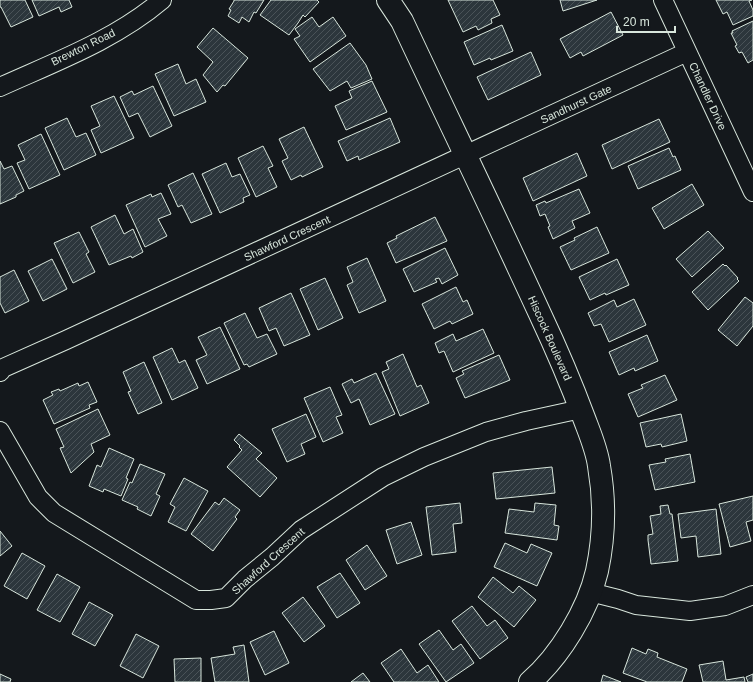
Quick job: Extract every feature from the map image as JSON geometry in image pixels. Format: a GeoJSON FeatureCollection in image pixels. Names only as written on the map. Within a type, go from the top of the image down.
{"type":"FeatureCollection","features":[{"type":"Feature","properties":{"kind":"street","name":"Brewton Road"},"geometry":{"type":"LineString","coordinates":[[0,87],[93,44],[124,27],[152,9],[162,0]]}},
{"type":"Feature","properties":{"kind":"street","name":"Hiscock Boulevard"},"geometry":{"type":"LineString","coordinates":[[388,0],[402,21],[564,366],[595,448],[599,466],[603,497],[601,550],[597,573],[573,630],[548,665],[530,682]]}},
{"type":"Feature","properties":{"kind":"street","name":"Chandler Drive"},"geometry":{"type":"LineString","coordinates":[[663,0],[753,192]]}},
{"type":"Feature","properties":{"kind":"street","name":"Sandhurst Gate"},"geometry":{"type":"LineString","coordinates":[[465,155],[687,52]]}},
{"type":"Feature","properties":{"kind":"street","name":"Shawford Crescent"},"geometry":{"type":"LineString","coordinates":[[0,372],[3,368],[74,337],[465,155]]}},
{"type":"Feature","properties":{"kind":"street","name":"Shawford Crescent"},"geometry":{"type":"LineString","coordinates":[[0,431],[38,497],[54,512],[196,600],[211,600],[226,598],[245,579],[272,557],[301,530],[382,477],[424,457],[486,432],[526,421],[581,409]]}},
{"type":"Feature","properties":{"kind":"street"},"geometry":{"type":"LineString","coordinates":[[590,592],[636,605],[690,611],[725,606],[753,595]]}},
{"type":"Feature","properties":{"kind":"building"},"geometry":{"type":"Polygon","coordinates":[[[0,0],[25,0],[33,17],[11,27],[0,7],[0,0]]]}},
{"type":"Feature","properties":{"kind":"building"},"geometry":{"type":"Polygon","coordinates":[[[32,0],[69,0],[72,7],[61,12],[59,7],[39,16],[32,0]]]}},
{"type":"Feature","properties":{"kind":"building"},"geometry":{"type":"Polygon","coordinates":[[[234,0],[264,0],[256,13],[254,12],[249,22],[242,17],[239,23],[228,16],[231,10],[229,9],[234,0]]]}},
{"type":"Feature","properties":{"kind":"building"},"geometry":{"type":"Polygon","coordinates":[[[271,0],[317,0],[319,2],[305,17],[303,15],[289,35],[260,15],[271,0]]]}},
{"type":"Feature","properties":{"kind":"building"},"geometry":{"type":"Polygon","coordinates":[[[448,0],[493,0],[500,15],[491,19],[492,23],[478,30],[476,26],[463,32],[448,0]]]}},
{"type":"Feature","properties":{"kind":"building"},"geometry":{"type":"Polygon","coordinates":[[[560,0],[597,0],[563,11],[560,0]]]}},
{"type":"Feature","properties":{"kind":"building"},"geometry":{"type":"Polygon","coordinates":[[[716,0],[752,0],[749,1],[753,10],[753,16],[733,25],[727,12],[723,14],[716,0]]]}},
{"type":"Feature","properties":{"kind":"building"},"geometry":{"type":"Polygon","coordinates":[[[611,12],[623,35],[583,56],[581,52],[570,58],[560,39],[611,12]]]}},
{"type":"Feature","properties":{"kind":"building"},"geometry":{"type":"Polygon","coordinates":[[[312,17],[319,27],[333,17],[346,36],[310,62],[294,39],[300,36],[295,29],[312,17]]]}},
{"type":"Feature","properties":{"kind":"building"},"geometry":{"type":"Polygon","coordinates":[[[753,21],[753,60],[748,63],[742,52],[739,53],[735,46],[737,45],[731,33],[733,33],[732,31],[753,21]]]}},
{"type":"Feature","properties":{"kind":"building"},"geometry":{"type":"Polygon","coordinates":[[[502,25],[513,51],[474,65],[464,42],[502,25]]]}},
{"type":"Feature","properties":{"kind":"building"},"geometry":{"type":"Polygon","coordinates":[[[213,28],[248,58],[225,86],[223,85],[217,92],[203,75],[213,62],[197,47],[213,28]]]}},
{"type":"Feature","properties":{"kind":"building"},"geometry":{"type":"Polygon","coordinates":[[[350,43],[366,65],[372,79],[351,88],[347,81],[330,91],[313,69],[350,43]]]}},
{"type":"Feature","properties":{"kind":"building"},"geometry":{"type":"Polygon","coordinates":[[[531,52],[541,75],[488,100],[477,77],[531,52]]]}},
{"type":"Feature","properties":{"kind":"building"},"geometry":{"type":"Polygon","coordinates":[[[178,64],[186,84],[196,79],[206,102],[174,116],[155,74],[178,64]]]}},
{"type":"Feature","properties":{"kind":"building"},"geometry":{"type":"Polygon","coordinates":[[[372,81],[387,112],[346,130],[335,106],[352,98],[349,91],[372,81]]]}},
{"type":"Feature","properties":{"kind":"building"},"geometry":{"type":"Polygon","coordinates":[[[153,86],[172,126],[150,137],[138,113],[129,117],[120,97],[132,91],[134,95],[153,86]]]}},
{"type":"Feature","properties":{"kind":"building"},"geometry":{"type":"Polygon","coordinates":[[[114,96],[134,138],[101,153],[91,130],[100,126],[91,106],[114,96]]]}},
{"type":"Feature","properties":{"kind":"building"},"geometry":{"type":"Polygon","coordinates":[[[67,118],[76,137],[86,133],[96,155],[64,170],[45,128],[67,118]]]}},
{"type":"Feature","properties":{"kind":"building"},"geometry":{"type":"Polygon","coordinates":[[[390,118],[400,142],[359,160],[358,156],[347,161],[338,141],[390,118]]]}},
{"type":"Feature","properties":{"kind":"building"},"geometry":{"type":"Polygon","coordinates":[[[659,119],[670,142],[612,169],[602,145],[659,119]]]}},
{"type":"Feature","properties":{"kind":"building"},"geometry":{"type":"Polygon","coordinates":[[[304,127],[323,167],[302,177],[301,175],[291,180],[282,161],[288,158],[279,139],[304,127]]]}},
{"type":"Feature","properties":{"kind":"building"},"geometry":{"type":"Polygon","coordinates":[[[41,134],[60,175],[29,189],[17,163],[25,160],[18,145],[41,134]]]}},
{"type":"Feature","properties":{"kind":"building"},"geometry":{"type":"Polygon","coordinates":[[[263,146],[273,166],[268,168],[277,187],[256,197],[238,158],[263,146]]]}},
{"type":"Feature","properties":{"kind":"building"},"geometry":{"type":"Polygon","coordinates":[[[669,148],[673,157],[675,156],[681,170],[638,189],[628,166],[669,148]]]}},
{"type":"Feature","properties":{"kind":"building"},"geometry":{"type":"Polygon","coordinates":[[[577,153],[587,176],[533,201],[523,178],[577,153]]]}},
{"type":"Feature","properties":{"kind":"building"},"geometry":{"type":"Polygon","coordinates":[[[0,161],[4,169],[12,166],[24,191],[16,195],[16,197],[0,204],[0,161]]]}},
{"type":"Feature","properties":{"kind":"building"},"geometry":{"type":"Polygon","coordinates":[[[226,163],[232,177],[240,174],[250,195],[243,198],[244,202],[220,213],[202,174],[226,163]]]}},
{"type":"Feature","properties":{"kind":"building"},"geometry":{"type":"Polygon","coordinates":[[[193,173],[212,214],[191,223],[182,205],[178,207],[168,185],[193,173]]]}},
{"type":"Feature","properties":{"kind":"building"},"geometry":{"type":"Polygon","coordinates":[[[692,184],[704,205],[664,229],[652,208],[692,184]]]}},
{"type":"Feature","properties":{"kind":"building"},"geometry":{"type":"Polygon","coordinates":[[[579,189],[590,213],[572,221],[575,228],[553,239],[545,214],[540,216],[536,205],[545,201],[546,203],[579,189]]]}},
{"type":"Feature","properties":{"kind":"building"},"geometry":{"type":"Polygon","coordinates":[[[161,193],[171,214],[158,219],[167,236],[145,247],[126,205],[151,194],[152,197],[161,193]]]}},
{"type":"Feature","properties":{"kind":"building"},"geometry":{"type":"Polygon","coordinates":[[[115,215],[124,234],[133,229],[143,252],[132,258],[131,256],[109,265],[91,227],[115,215]]]}},
{"type":"Feature","properties":{"kind":"building"},"geometry":{"type":"Polygon","coordinates":[[[435,217],[447,241],[396,263],[387,243],[397,238],[396,236],[435,217]]]}},
{"type":"Feature","properties":{"kind":"building"},"geometry":{"type":"Polygon","coordinates":[[[597,227],[609,253],[571,270],[560,247],[575,240],[574,238],[597,227]]]}},
{"type":"Feature","properties":{"kind":"building"},"geometry":{"type":"Polygon","coordinates":[[[708,231],[724,248],[692,277],[676,259],[708,231]]]}},
{"type":"Feature","properties":{"kind":"building"},"geometry":{"type":"Polygon","coordinates":[[[79,232],[89,252],[86,254],[95,272],[73,283],[54,243],[79,232]]]}},
{"type":"Feature","properties":{"kind":"building"},"geometry":{"type":"Polygon","coordinates":[[[445,248],[458,275],[442,284],[439,278],[435,279],[437,282],[414,292],[403,269],[445,248]]]}},
{"type":"Feature","properties":{"kind":"building"},"geometry":{"type":"Polygon","coordinates":[[[367,258],[386,301],[359,313],[347,285],[353,282],[347,267],[367,258]]]}},
{"type":"Feature","properties":{"kind":"building"},"geometry":{"type":"Polygon","coordinates":[[[52,259],[67,289],[43,301],[28,271],[52,259]]]}},
{"type":"Feature","properties":{"kind":"building"},"geometry":{"type":"Polygon","coordinates":[[[617,259],[629,285],[590,300],[579,277],[617,259]]]}},
{"type":"Feature","properties":{"kind":"building"},"geometry":{"type":"Polygon","coordinates":[[[723,264],[725,266],[726,265],[739,281],[708,310],[692,292],[723,264]]]}},
{"type":"Feature","properties":{"kind":"building"},"geometry":{"type":"Polygon","coordinates":[[[14,270],[29,301],[5,313],[0,303],[0,277],[14,270]]]}},
{"type":"Feature","properties":{"kind":"building"},"geometry":{"type":"Polygon","coordinates":[[[325,278],[343,318],[318,330],[300,289],[325,278]]]}},
{"type":"Feature","properties":{"kind":"building"},"geometry":{"type":"Polygon","coordinates":[[[456,287],[463,302],[467,300],[473,314],[452,324],[450,321],[434,329],[422,304],[456,287]]]}},
{"type":"Feature","properties":{"kind":"building"},"geometry":{"type":"Polygon","coordinates":[[[291,293],[310,335],[284,346],[276,328],[269,331],[259,308],[291,293]]]}},
{"type":"Feature","properties":{"kind":"building"},"geometry":{"type":"Polygon","coordinates":[[[745,297],[753,303],[753,326],[737,346],[718,330],[745,297]]]}},
{"type":"Feature","properties":{"kind":"building"},"geometry":{"type":"Polygon","coordinates":[[[634,299],[646,325],[609,342],[601,324],[594,326],[588,313],[614,300],[617,307],[634,299]]]}},
{"type":"Feature","properties":{"kind":"building"},"geometry":{"type":"Polygon","coordinates":[[[245,313],[257,338],[267,334],[277,354],[249,367],[247,364],[244,365],[224,323],[245,313]]]}},
{"type":"Feature","properties":{"kind":"building"},"geometry":{"type":"Polygon","coordinates":[[[220,327],[240,369],[207,384],[196,360],[207,355],[198,337],[220,327]]]}},
{"type":"Feature","properties":{"kind":"building"},"geometry":{"type":"Polygon","coordinates":[[[483,329],[494,353],[453,372],[444,351],[439,353],[435,343],[453,334],[456,341],[483,329]]]}},
{"type":"Feature","properties":{"kind":"building"},"geometry":{"type":"Polygon","coordinates":[[[647,335],[658,361],[635,371],[634,368],[619,375],[609,352],[647,335]]]}},
{"type":"Feature","properties":{"kind":"building"},"geometry":{"type":"Polygon","coordinates":[[[172,348],[179,363],[185,360],[198,388],[172,400],[153,357],[172,348]]]}},
{"type":"Feature","properties":{"kind":"building"},"geometry":{"type":"Polygon","coordinates":[[[403,354],[417,387],[421,385],[429,403],[400,416],[382,372],[389,369],[386,362],[403,354]]]}},
{"type":"Feature","properties":{"kind":"building"},"geometry":{"type":"Polygon","coordinates":[[[499,355],[510,380],[465,398],[456,378],[464,374],[462,371],[499,355]]]}},
{"type":"Feature","properties":{"kind":"building"},"geometry":{"type":"Polygon","coordinates":[[[144,362],[162,403],[138,414],[128,392],[131,391],[123,372],[144,362]]]}},
{"type":"Feature","properties":{"kind":"building"},"geometry":{"type":"Polygon","coordinates":[[[376,373],[395,414],[370,425],[359,399],[351,403],[342,384],[352,379],[354,383],[376,373]]]}},
{"type":"Feature","properties":{"kind":"building"},"geometry":{"type":"Polygon","coordinates":[[[665,375],[677,400],[638,417],[628,394],[643,388],[641,385],[665,375]]]}},
{"type":"Feature","properties":{"kind":"building"},"geometry":{"type":"Polygon","coordinates":[[[88,382],[97,402],[89,405],[90,408],[54,424],[43,400],[53,395],[51,392],[59,389],[60,391],[78,383],[79,386],[88,382]]]}},
{"type":"Feature","properties":{"kind":"building"},"geometry":{"type":"Polygon","coordinates":[[[330,387],[342,415],[336,417],[343,433],[323,442],[304,398],[330,387]]]}},
{"type":"Feature","properties":{"kind":"building"},"geometry":{"type":"Polygon","coordinates":[[[98,409],[110,435],[91,444],[94,452],[71,473],[60,448],[64,447],[56,429],[98,409]]]}},
{"type":"Feature","properties":{"kind":"building"},"geometry":{"type":"Polygon","coordinates":[[[306,414],[316,437],[301,444],[305,454],[287,462],[272,429],[306,414]]]}},
{"type":"Feature","properties":{"kind":"building"},"geometry":{"type":"Polygon","coordinates":[[[681,414],[687,441],[662,447],[661,444],[646,447],[640,423],[681,414]]]}},
{"type":"Feature","properties":{"kind":"building"},"geometry":{"type":"Polygon","coordinates":[[[239,434],[262,453],[256,459],[277,478],[260,497],[227,467],[242,450],[234,440],[239,434]]]}},
{"type":"Feature","properties":{"kind":"building"},"geometry":{"type":"Polygon","coordinates":[[[109,448],[134,459],[126,478],[128,479],[121,496],[104,489],[103,492],[89,486],[97,465],[101,467],[109,448]]]}},
{"type":"Feature","properties":{"kind":"building"},"geometry":{"type":"Polygon","coordinates":[[[690,454],[695,482],[655,490],[649,465],[666,462],[665,459],[690,454]]]}},
{"type":"Feature","properties":{"kind":"building"},"geometry":{"type":"Polygon","coordinates":[[[140,464],[165,474],[156,494],[160,496],[151,516],[137,509],[138,507],[122,500],[130,482],[132,483],[140,464]]]}},
{"type":"Feature","properties":{"kind":"building"},"geometry":{"type":"Polygon","coordinates":[[[552,467],[555,493],[496,499],[493,473],[552,467]]]}},
{"type":"Feature","properties":{"kind":"building"},"geometry":{"type":"Polygon","coordinates":[[[184,478],[208,491],[186,531],[168,522],[175,507],[170,504],[184,478]]]}},
{"type":"Feature","properties":{"kind":"building"},"geometry":{"type":"Polygon","coordinates":[[[753,496],[753,520],[746,522],[751,541],[730,547],[719,504],[753,496]]]}},
{"type":"Feature","properties":{"kind":"building"},"geometry":{"type":"Polygon","coordinates":[[[224,498],[240,510],[235,517],[237,519],[213,551],[191,534],[215,502],[219,505],[224,498]]]}},
{"type":"Feature","properties":{"kind":"building"},"geometry":{"type":"Polygon","coordinates":[[[460,503],[462,523],[453,524],[456,552],[432,555],[426,507],[460,503]]]}},
{"type":"Feature","properties":{"kind":"building"},"geometry":{"type":"Polygon","coordinates":[[[535,503],[556,505],[554,525],[559,526],[557,540],[505,533],[509,509],[534,512],[535,503]]]}},
{"type":"Feature","properties":{"kind":"building"},"geometry":{"type":"Polygon","coordinates":[[[668,505],[670,514],[672,514],[678,561],[651,564],[648,535],[653,534],[650,516],[661,514],[660,506],[668,505]]]}},
{"type":"Feature","properties":{"kind":"building"},"geometry":{"type":"Polygon","coordinates":[[[716,509],[721,554],[698,557],[696,536],[681,538],[678,514],[716,509]]]}},
{"type":"Feature","properties":{"kind":"building"},"geometry":{"type":"Polygon","coordinates":[[[411,522],[422,555],[397,564],[386,530],[411,522]]]}},
{"type":"Feature","properties":{"kind":"building"},"geometry":{"type":"Polygon","coordinates":[[[0,531],[12,546],[0,556],[0,531]]]}},
{"type":"Feature","properties":{"kind":"building"},"geometry":{"type":"Polygon","coordinates":[[[505,543],[527,553],[531,544],[552,553],[537,586],[494,567],[505,543]]]}},
{"type":"Feature","properties":{"kind":"building"},"geometry":{"type":"Polygon","coordinates":[[[367,545],[387,576],[365,590],[346,560],[367,545]]]}},
{"type":"Feature","properties":{"kind":"building"},"geometry":{"type":"Polygon","coordinates":[[[22,553],[45,566],[27,599],[4,586],[22,553]]]}},
{"type":"Feature","properties":{"kind":"building"},"geometry":{"type":"Polygon","coordinates":[[[340,573],[360,603],[337,618],[317,587],[340,573]]]}},
{"type":"Feature","properties":{"kind":"building"},"geometry":{"type":"Polygon","coordinates":[[[57,574],[80,587],[60,622],[37,610],[57,574]]]}},
{"type":"Feature","properties":{"kind":"building"},"geometry":{"type":"Polygon","coordinates":[[[493,577],[513,593],[519,586],[536,600],[514,627],[478,597],[493,577]]]}},
{"type":"Feature","properties":{"kind":"building"},"geometry":{"type":"Polygon","coordinates":[[[303,597],[325,626],[304,642],[282,613],[303,597]]]}},
{"type":"Feature","properties":{"kind":"building"},"geometry":{"type":"Polygon","coordinates":[[[89,602],[113,615],[95,646],[72,634],[89,602]]]}},
{"type":"Feature","properties":{"kind":"building"},"geometry":{"type":"Polygon","coordinates":[[[472,606],[487,626],[495,620],[508,638],[480,659],[452,621],[472,606]]]}},
{"type":"Feature","properties":{"kind":"building"},"geometry":{"type":"Polygon","coordinates":[[[439,630],[453,650],[461,644],[474,663],[446,682],[419,644],[439,630]]]}},
{"type":"Feature","properties":{"kind":"building"},"geometry":{"type":"Polygon","coordinates":[[[274,631],[289,663],[265,675],[250,642],[274,631]]]}},
{"type":"Feature","properties":{"kind":"building"},"geometry":{"type":"Polygon","coordinates":[[[136,634],[159,646],[143,678],[120,666],[136,634]]]}},
{"type":"Feature","properties":{"kind":"building"},"geometry":{"type":"Polygon","coordinates":[[[244,645],[249,682],[215,682],[211,658],[235,654],[233,647],[244,645]]]}},
{"type":"Feature","properties":{"kind":"building"},"geometry":{"type":"Polygon","coordinates":[[[632,648],[646,654],[648,649],[658,653],[657,657],[687,669],[682,682],[647,682],[623,673],[632,648]]]}},
{"type":"Feature","properties":{"kind":"building"},"geometry":{"type":"Polygon","coordinates":[[[401,649],[417,673],[428,665],[439,682],[394,682],[381,663],[401,649]]]}},
{"type":"Feature","properties":{"kind":"building"},"geometry":{"type":"Polygon","coordinates":[[[201,658],[201,682],[175,682],[174,659],[201,658]]]}},
{"type":"Feature","properties":{"kind":"building"},"geometry":{"type":"Polygon","coordinates":[[[723,661],[726,680],[744,677],[745,682],[703,682],[699,665],[723,661]]]}},
{"type":"Feature","properties":{"kind":"building"},"geometry":{"type":"Polygon","coordinates":[[[363,673],[370,682],[351,682],[363,673]]]}},
{"type":"Feature","properties":{"kind":"building"},"geometry":{"type":"Polygon","coordinates":[[[0,674],[11,679],[10,682],[0,682],[0,674]]]}},
{"type":"Feature","properties":{"kind":"building"},"geometry":{"type":"Polygon","coordinates":[[[753,674],[753,682],[748,682],[746,677],[753,674]]]}},
{"type":"Feature","properties":{"kind":"building"},"geometry":{"type":"Polygon","coordinates":[[[603,675],[621,682],[601,682],[603,675]]]}}]}
